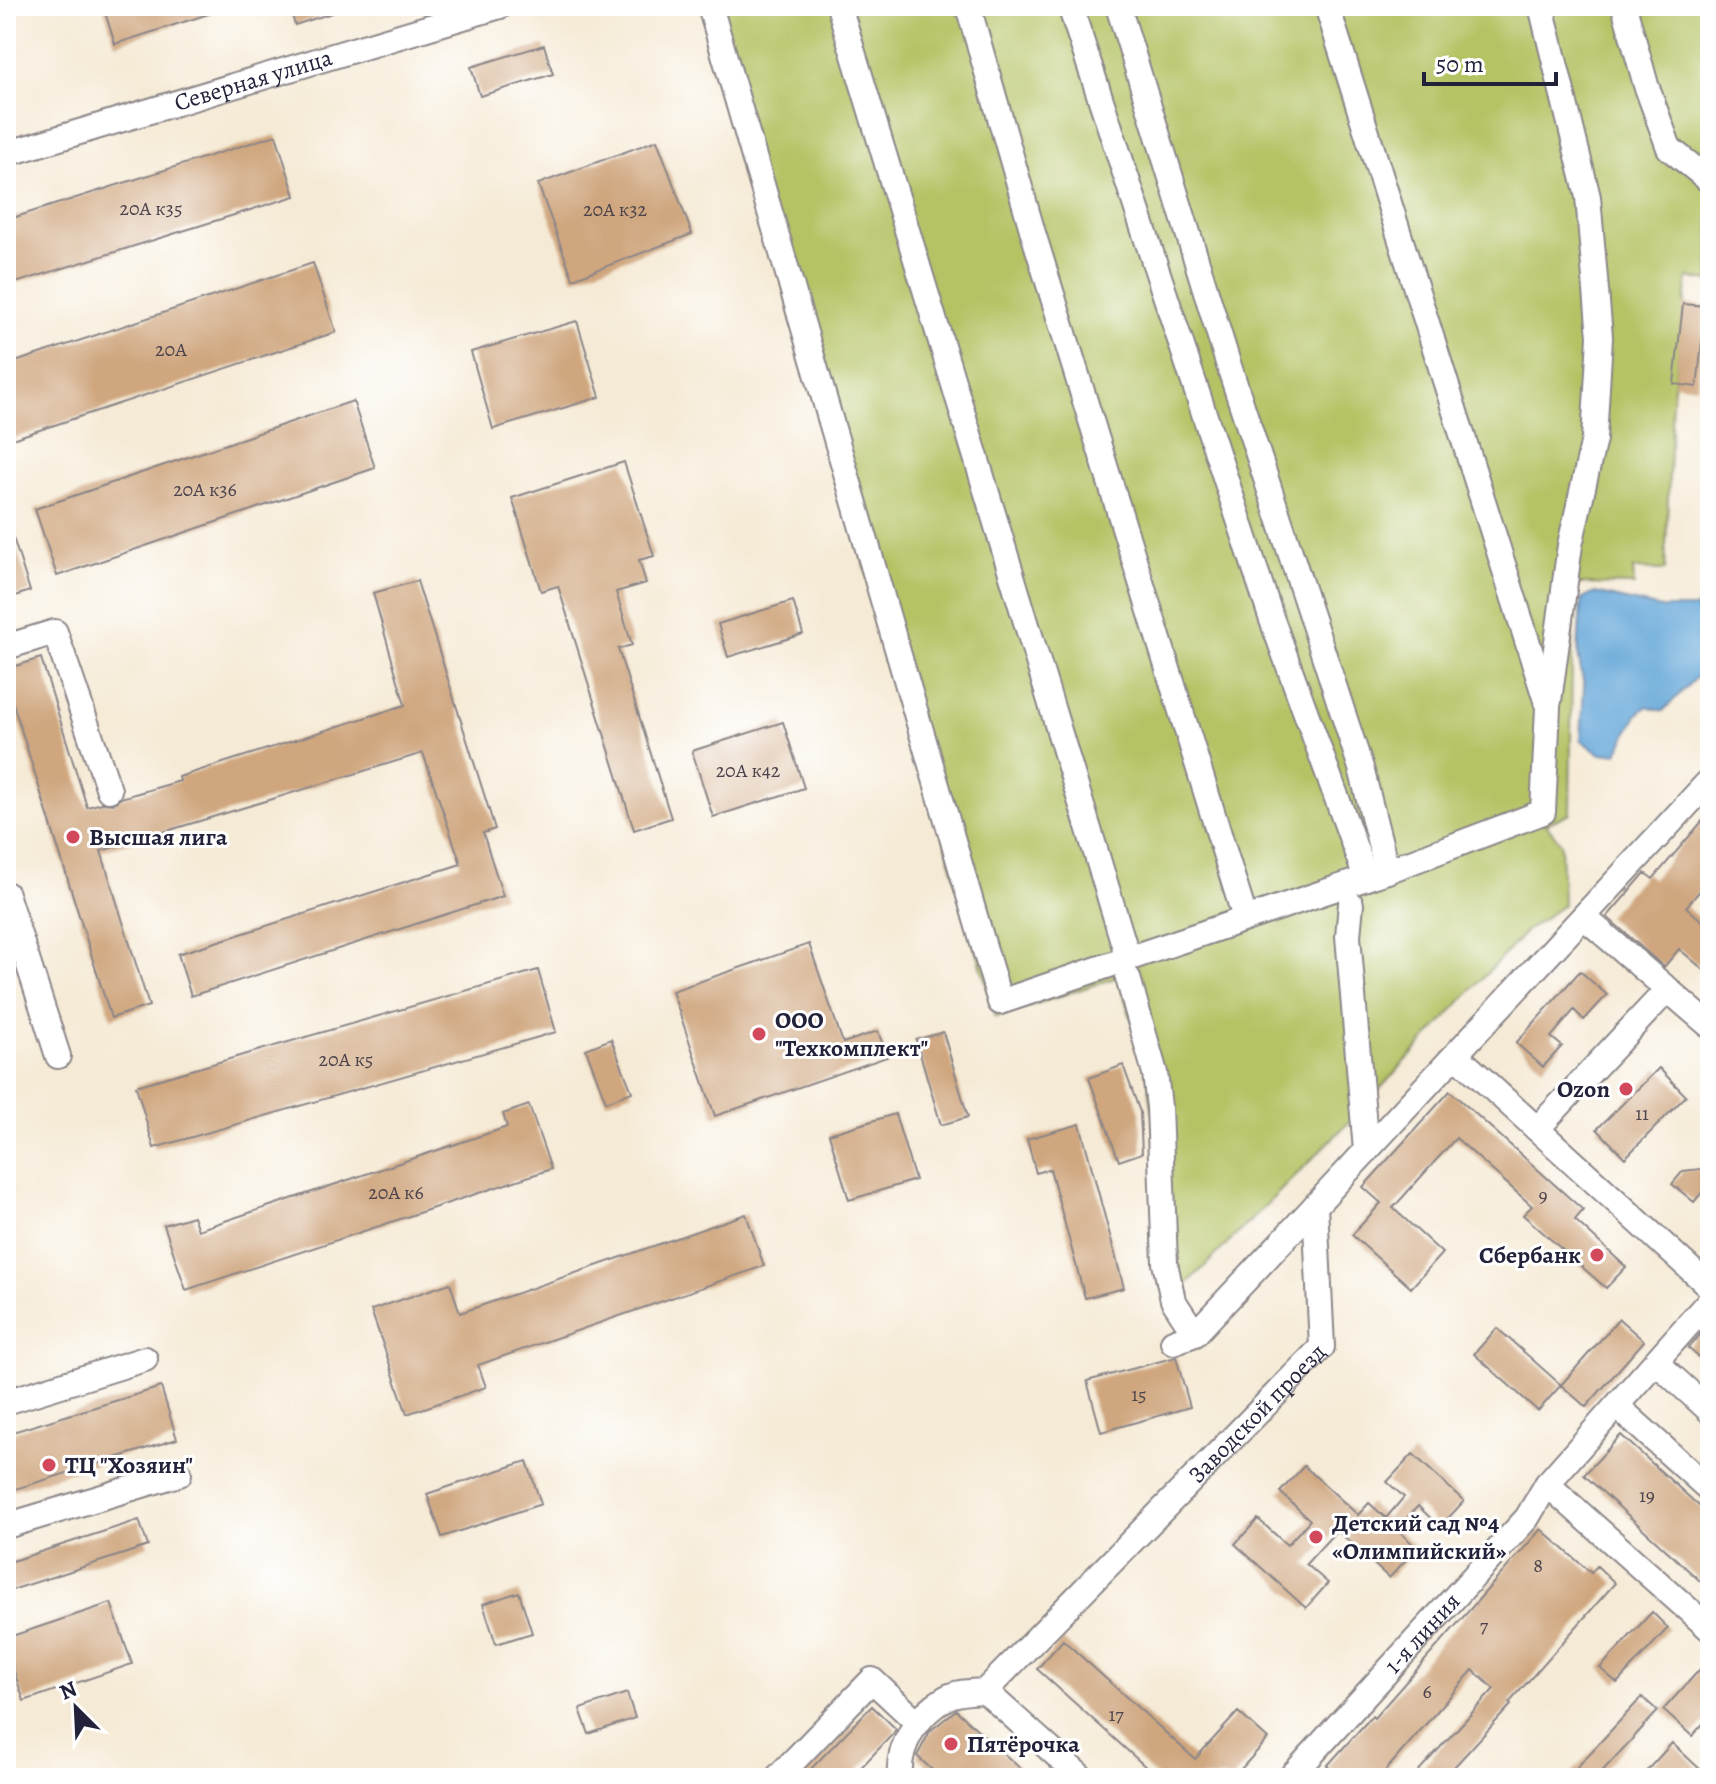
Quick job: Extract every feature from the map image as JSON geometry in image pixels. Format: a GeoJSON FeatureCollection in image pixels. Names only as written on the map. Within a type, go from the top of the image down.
{"type":"FeatureCollection","features":[{"type":"Feature","properties":{"kind":"street","name":"Северная улица"},"geometry":{"type":"LineString","coordinates":[[6,154],[500,6]]}},
{"type":"Feature","properties":{"kind":"street"},"geometry":{"type":"LineString","coordinates":[[710,6],[1000,1002],[1128,968],[1245,918],[1376,875],[1543,812],[1548,707],[1570,545],[1594,439],[1600,337],[1588,197],[1541,6]]}},
{"type":"Feature","properties":{"kind":"street"},"geometry":{"type":"LineString","coordinates":[[839,6],[1128,968],[1155,1073],[1165,1263],[1184,1338],[1315,1206],[1710,780]]}},
{"type":"Feature","properties":{"kind":"street"},"geometry":{"type":"LineString","coordinates":[[968,6],[1033,233],[1245,918]]}},
{"type":"Feature","properties":{"kind":"street"},"geometry":{"type":"LineString","coordinates":[[1070,6],[1272,620],[1376,875]]}},
{"type":"Feature","properties":{"kind":"street"},"geometry":{"type":"LineString","coordinates":[[1118,6],[1228,363],[1361,768],[1376,875]]}},
{"type":"Feature","properties":{"kind":"street"},"geometry":{"type":"LineString","coordinates":[[1327,6],[1548,707]]}},
{"type":"Feature","properties":{"kind":"street"},"geometry":{"type":"LineString","coordinates":[[1624,6],[1646,85],[1669,148],[1710,181]]}},
{"type":"Feature","properties":{"kind":"street"},"geometry":{"type":"LineString","coordinates":[[6,647],[55,632],[109,790]]}},
{"type":"Feature","properties":{"kind":"street"},"geometry":{"type":"LineString","coordinates":[[6,894],[58,1056]]}},
{"type":"Feature","properties":{"kind":"street"},"geometry":{"type":"LineString","coordinates":[[1351,904],[1348,936],[1366,1151]]}},
{"type":"Feature","properties":{"kind":"street"},"geometry":{"type":"LineString","coordinates":[[1584,917],[1710,1026]]}},
{"type":"Feature","properties":{"kind":"street"},"geometry":{"type":"LineString","coordinates":[[1537,1129],[1668,989]]}},
{"type":"Feature","properties":{"kind":"street"},"geometry":{"type":"LineString","coordinates":[[1456,1055],[1710,1287]]}},
{"type":"Feature","properties":{"kind":"street","name":"Заводской проезд"},"geometry":{"type":"LineString","coordinates":[[985,1691],[1322,1347],[1315,1206]]}},
{"type":"Feature","properties":{"kind":"street","name":"1-я линия"},"geometry":{"type":"LineString","coordinates":[[1290,1778],[1527,1518],[1547,1484],[1710,1300]]}},
{"type":"Feature","properties":{"kind":"street"},"geometry":{"type":"LineString","coordinates":[[6,1402],[145,1359]]}},
{"type":"Feature","properties":{"kind":"street"},"geometry":{"type":"LineString","coordinates":[[1656,1362],[1710,1411]]}},
{"type":"Feature","properties":{"kind":"street"},"geometry":{"type":"LineString","coordinates":[[1618,1407],[1710,1490]]}},
{"type":"Feature","properties":{"kind":"street"},"geometry":{"type":"LineString","coordinates":[[6,1526],[179,1474]]}},
{"type":"Feature","properties":{"kind":"street"},"geometry":{"type":"LineString","coordinates":[[1547,1484],[1710,1629]]}},
{"type":"Feature","properties":{"kind":"street"},"geometry":{"type":"LineString","coordinates":[[777,1778],[872,1680],[918,1723]]}},
{"type":"Feature","properties":{"kind":"street"},"geometry":{"type":"LineString","coordinates":[[900,1778],[900,1752],[918,1723],[946,1698],[962,1692],[985,1691],[1082,1778]]}},
{"type":"Feature","properties":{"kind":"green space"},"geometry":{"type":"Polygon","coordinates":[[[702,6],[1710,6],[1710,281],[1688,278],[1672,402],[1665,570],[1633,569],[1634,585],[1573,584],[1570,813],[1546,824],[1561,843],[1563,905],[1526,931],[1355,1116],[1179,1292],[1146,1064],[1118,977],[996,1017],[702,6]]]}},
{"type":"Feature","properties":{"kind":"water"},"geometry":{"type":"Polygon","coordinates":[[[1595,593],[1661,608],[1701,608],[1709,616],[1699,674],[1663,711],[1647,706],[1637,715],[1617,753],[1601,754],[1581,740],[1584,686],[1578,655],[1581,599],[1595,593]]]}},
{"type":"Feature","properties":{"kind":"building"},"geometry":{"type":"Polygon","coordinates":[[[103,6],[224,6],[224,9],[115,44],[103,6]]]}},
{"type":"Feature","properties":{"kind":"building"},"geometry":{"type":"Polygon","coordinates":[[[289,6],[344,6],[344,9],[295,25],[289,6]]]}},
{"type":"Feature","properties":{"kind":"building"},"geometry":{"type":"Polygon","coordinates":[[[544,45],[553,74],[480,96],[471,67],[544,45]]]}},
{"type":"Feature","properties":{"kind":"building"},"geometry":{"type":"Polygon","coordinates":[[[276,135],[295,196],[6,286],[6,220],[276,135]]]}},
{"type":"Feature","properties":{"kind":"building"},"geometry":{"type":"Polygon","coordinates":[[[657,140],[692,234],[573,279],[538,184],[657,140]]]}},
{"type":"Feature","properties":{"kind":"building"},"geometry":{"type":"Polygon","coordinates":[[[313,263],[336,332],[6,441],[6,365],[313,263]]]}},
{"type":"Feature","properties":{"kind":"building"},"geometry":{"type":"Polygon","coordinates":[[[1683,304],[1706,306],[1697,387],[1674,384],[1683,304]]]}},
{"type":"Feature","properties":{"kind":"building"},"geometry":{"type":"Polygon","coordinates":[[[577,321],[600,397],[493,429],[471,352],[577,321]]]}},
{"type":"Feature","properties":{"kind":"building"},"geometry":{"type":"Polygon","coordinates":[[[353,401],[375,468],[57,576],[35,509],[353,401]]]}},
{"type":"Feature","properties":{"kind":"building"},"geometry":{"type":"Polygon","coordinates":[[[624,462],[654,556],[639,560],[646,583],[616,592],[632,645],[618,649],[671,818],[634,830],[558,586],[541,591],[512,498],[624,462]]]}},
{"type":"Feature","properties":{"kind":"building"},"geometry":{"type":"Polygon","coordinates":[[[9,525],[30,591],[6,599],[6,526],[9,525]]]}},
{"type":"Feature","properties":{"kind":"building"},"geometry":{"type":"Polygon","coordinates":[[[417,581],[495,829],[483,833],[503,896],[191,996],[178,954],[461,864],[423,753],[101,851],[149,1006],[111,1018],[6,681],[6,669],[41,658],[87,807],[113,804],[121,798],[180,781],[179,777],[405,705],[373,593],[417,581]]]}},
{"type":"Feature","properties":{"kind":"building"},"geometry":{"type":"Polygon","coordinates":[[[793,601],[803,634],[728,657],[718,624],[793,601]]]}},
{"type":"Feature","properties":{"kind":"building"},"geometry":{"type":"Polygon","coordinates":[[[783,722],[804,788],[713,817],[692,751],[783,722]]]}},
{"type":"Feature","properties":{"kind":"building"},"geometry":{"type":"Polygon","coordinates":[[[1710,812],[1710,879],[1686,907],[1710,928],[1710,975],[1679,949],[1664,967],[1607,917],[1645,873],[1653,879],[1710,812]]]}},
{"type":"Feature","properties":{"kind":"building"},"geometry":{"type":"Polygon","coordinates":[[[809,944],[843,1043],[878,1031],[887,1057],[715,1116],[672,991],[809,944]]]}},
{"type":"Feature","properties":{"kind":"building"},"geometry":{"type":"Polygon","coordinates":[[[538,970],[556,1032],[154,1148],[136,1086],[538,970]]]}},
{"type":"Feature","properties":{"kind":"building"},"geometry":{"type":"Polygon","coordinates":[[[1580,971],[1607,995],[1584,1020],[1574,1010],[1551,1037],[1562,1046],[1543,1067],[1516,1043],[1580,971]]]}},
{"type":"Feature","properties":{"kind":"building"},"geometry":{"type":"Polygon","coordinates":[[[943,1032],[968,1117],[941,1125],[916,1040],[943,1032]]]}},
{"type":"Feature","properties":{"kind":"building"},"geometry":{"type":"Polygon","coordinates":[[[611,1039],[632,1092],[606,1102],[586,1049],[611,1039]]]}},
{"type":"Feature","properties":{"kind":"building"},"geometry":{"type":"Polygon","coordinates":[[[1123,1065],[1140,1112],[1142,1153],[1119,1161],[1089,1078],[1123,1065]]]}},
{"type":"Feature","properties":{"kind":"building"},"geometry":{"type":"Polygon","coordinates":[[[1659,1068],[1686,1096],[1625,1158],[1597,1129],[1659,1068]]]}},
{"type":"Feature","properties":{"kind":"building"},"geometry":{"type":"Polygon","coordinates":[[[1450,1091],[1583,1210],[1575,1220],[1626,1267],[1606,1288],[1523,1215],[1532,1206],[1456,1138],[1393,1208],[1442,1253],[1411,1288],[1352,1235],[1381,1203],[1363,1187],[1450,1091]]]}},
{"type":"Feature","properties":{"kind":"building"},"geometry":{"type":"Polygon","coordinates":[[[529,1105],[551,1169],[186,1290],[164,1225],[193,1216],[198,1230],[507,1127],[503,1114],[529,1105]]]}},
{"type":"Feature","properties":{"kind":"building"},"geometry":{"type":"Polygon","coordinates":[[[895,1114],[915,1180],[849,1200],[829,1134],[895,1114]]]}},
{"type":"Feature","properties":{"kind":"building"},"geometry":{"type":"Polygon","coordinates":[[[1080,1124],[1124,1288],[1085,1298],[1050,1169],[1036,1173],[1027,1139],[1080,1124]]]}},
{"type":"Feature","properties":{"kind":"building"},"geometry":{"type":"Polygon","coordinates":[[[1710,1168],[1710,1183],[1694,1202],[1672,1184],[1683,1171],[1710,1168]]]}},
{"type":"Feature","properties":{"kind":"building"},"geometry":{"type":"Polygon","coordinates":[[[746,1214],[764,1266],[478,1365],[486,1387],[407,1414],[371,1310],[450,1283],[460,1313],[746,1214]]]}},
{"type":"Feature","properties":{"kind":"building"},"geometry":{"type":"Polygon","coordinates":[[[1619,1319],[1644,1341],[1586,1407],[1561,1385],[1619,1319]]]}},
{"type":"Feature","properties":{"kind":"building"},"geometry":{"type":"Polygon","coordinates":[[[1710,1323],[1710,1367],[1688,1348],[1710,1323]]]}},
{"type":"Feature","properties":{"kind":"building"},"geometry":{"type":"Polygon","coordinates":[[[1497,1328],[1561,1385],[1538,1411],[1474,1354],[1497,1328]]]}},
{"type":"Feature","properties":{"kind":"building"},"geometry":{"type":"Polygon","coordinates":[[[1176,1357],[1190,1407],[1101,1432],[1087,1381],[1176,1357]]]}},
{"type":"Feature","properties":{"kind":"building","name":"ТЦ \"Хозяин\""},"geometry":{"type":"Polygon","coordinates":[[[161,1387],[177,1439],[6,1492],[6,1434],[161,1387]]]}},
{"type":"Feature","properties":{"kind":"building"},"geometry":{"type":"Polygon","coordinates":[[[1621,1435],[1710,1516],[1710,1590],[1584,1475],[1621,1435]]]}},
{"type":"Feature","properties":{"kind":"building","name":"Детский сад №4 «Олимпийский»"},"geometry":{"type":"Polygon","coordinates":[[[1413,1454],[1464,1501],[1440,1527],[1418,1506],[1397,1529],[1417,1548],[1389,1578],[1337,1530],[1306,1564],[1328,1583],[1306,1608],[1235,1544],[1258,1519],[1287,1545],[1310,1520],[1280,1492],[1304,1466],[1358,1515],[1369,1503],[1386,1518],[1404,1497],[1387,1482],[1413,1454]]]}},
{"type":"Feature","properties":{"kind":"building"},"geometry":{"type":"Polygon","coordinates":[[[527,1461],[541,1504],[442,1537],[427,1494],[527,1461]]]}},
{"type":"Feature","properties":{"kind":"building"},"geometry":{"type":"Polygon","coordinates":[[[139,1520],[148,1546],[12,1590],[6,1563],[139,1520]]]}},
{"type":"Feature","properties":{"kind":"building"},"geometry":{"type":"Polygon","coordinates":[[[1541,1529],[1591,1573],[1597,1566],[1615,1583],[1444,1778],[1412,1778],[1494,1689],[1473,1670],[1379,1778],[1341,1778],[1327,1766],[1372,1716],[1374,1718],[1541,1529]]]}},
{"type":"Feature","properties":{"kind":"building"},"geometry":{"type":"Polygon","coordinates":[[[519,1592],[532,1633],[496,1644],[483,1604],[519,1592]]]}},
{"type":"Feature","properties":{"kind":"building"},"geometry":{"type":"Polygon","coordinates":[[[111,1603],[132,1664],[24,1701],[6,1647],[6,1638],[111,1603]]]}},
{"type":"Feature","properties":{"kind":"building"},"geometry":{"type":"Polygon","coordinates":[[[1652,1612],[1668,1628],[1617,1683],[1600,1668],[1652,1612]]]}},
{"type":"Feature","properties":{"kind":"building"},"geometry":{"type":"Polygon","coordinates":[[[1063,1640],[1195,1759],[1238,1712],[1268,1739],[1233,1778],[1158,1778],[1037,1669],[1063,1640]]]}},
{"type":"Feature","properties":{"kind":"building"},"geometry":{"type":"Polygon","coordinates":[[[1702,1667],[1710,1674],[1710,1716],[1692,1736],[1663,1710],[1702,1667]]]}},
{"type":"Feature","properties":{"kind":"building"},"geometry":{"type":"Polygon","coordinates":[[[627,1693],[635,1718],[589,1734],[580,1709],[627,1693]]]}},
{"type":"Feature","properties":{"kind":"building"},"geometry":{"type":"Polygon","coordinates":[[[1642,1697],[1658,1711],[1596,1778],[1567,1778],[1642,1697]]]}},
{"type":"Feature","properties":{"kind":"building"},"geometry":{"type":"Polygon","coordinates":[[[872,1706],[896,1729],[851,1778],[802,1778],[872,1706]]]}},
{"type":"Feature","properties":{"kind":"building"},"geometry":{"type":"Polygon","coordinates":[[[956,1710],[1031,1778],[941,1778],[917,1756],[930,1731],[956,1710]]]}},
{"type":"Feature","properties":{"kind":"building"},"geometry":{"type":"Polygon","coordinates":[[[1672,1743],[1702,1771],[1695,1778],[1640,1778],[1672,1743]]]}},
{"type":"Feature","properties":{"kind":"place","name":"Высшая лига"},"geometry":{"type":"Point","coordinates":[73,837]}},
{"type":"Feature","properties":{"kind":"place","name":"ООО \"Техкомплект\""},"geometry":{"type":"Point","coordinates":[759,1034]}},
{"type":"Feature","properties":{"kind":"place","name":"Ozon"},"geometry":{"type":"Point","coordinates":[1626,1089]}},
{"type":"Feature","properties":{"kind":"place","name":"Сбербанк"},"geometry":{"type":"Point","coordinates":[1597,1255]}},
{"type":"Feature","properties":{"kind":"place","name":"ТЦ \"Хозяин\""},"geometry":{"type":"Point","coordinates":[49,1465]}},
{"type":"Feature","properties":{"kind":"place","name":"Детский сад №4 «Олимпийский»"},"geometry":{"type":"Point","coordinates":[1316,1537]}},
{"type":"Feature","properties":{"kind":"place","name":"Пятёрочка"},"geometry":{"type":"Point","coordinates":[951,1744]}}]}
